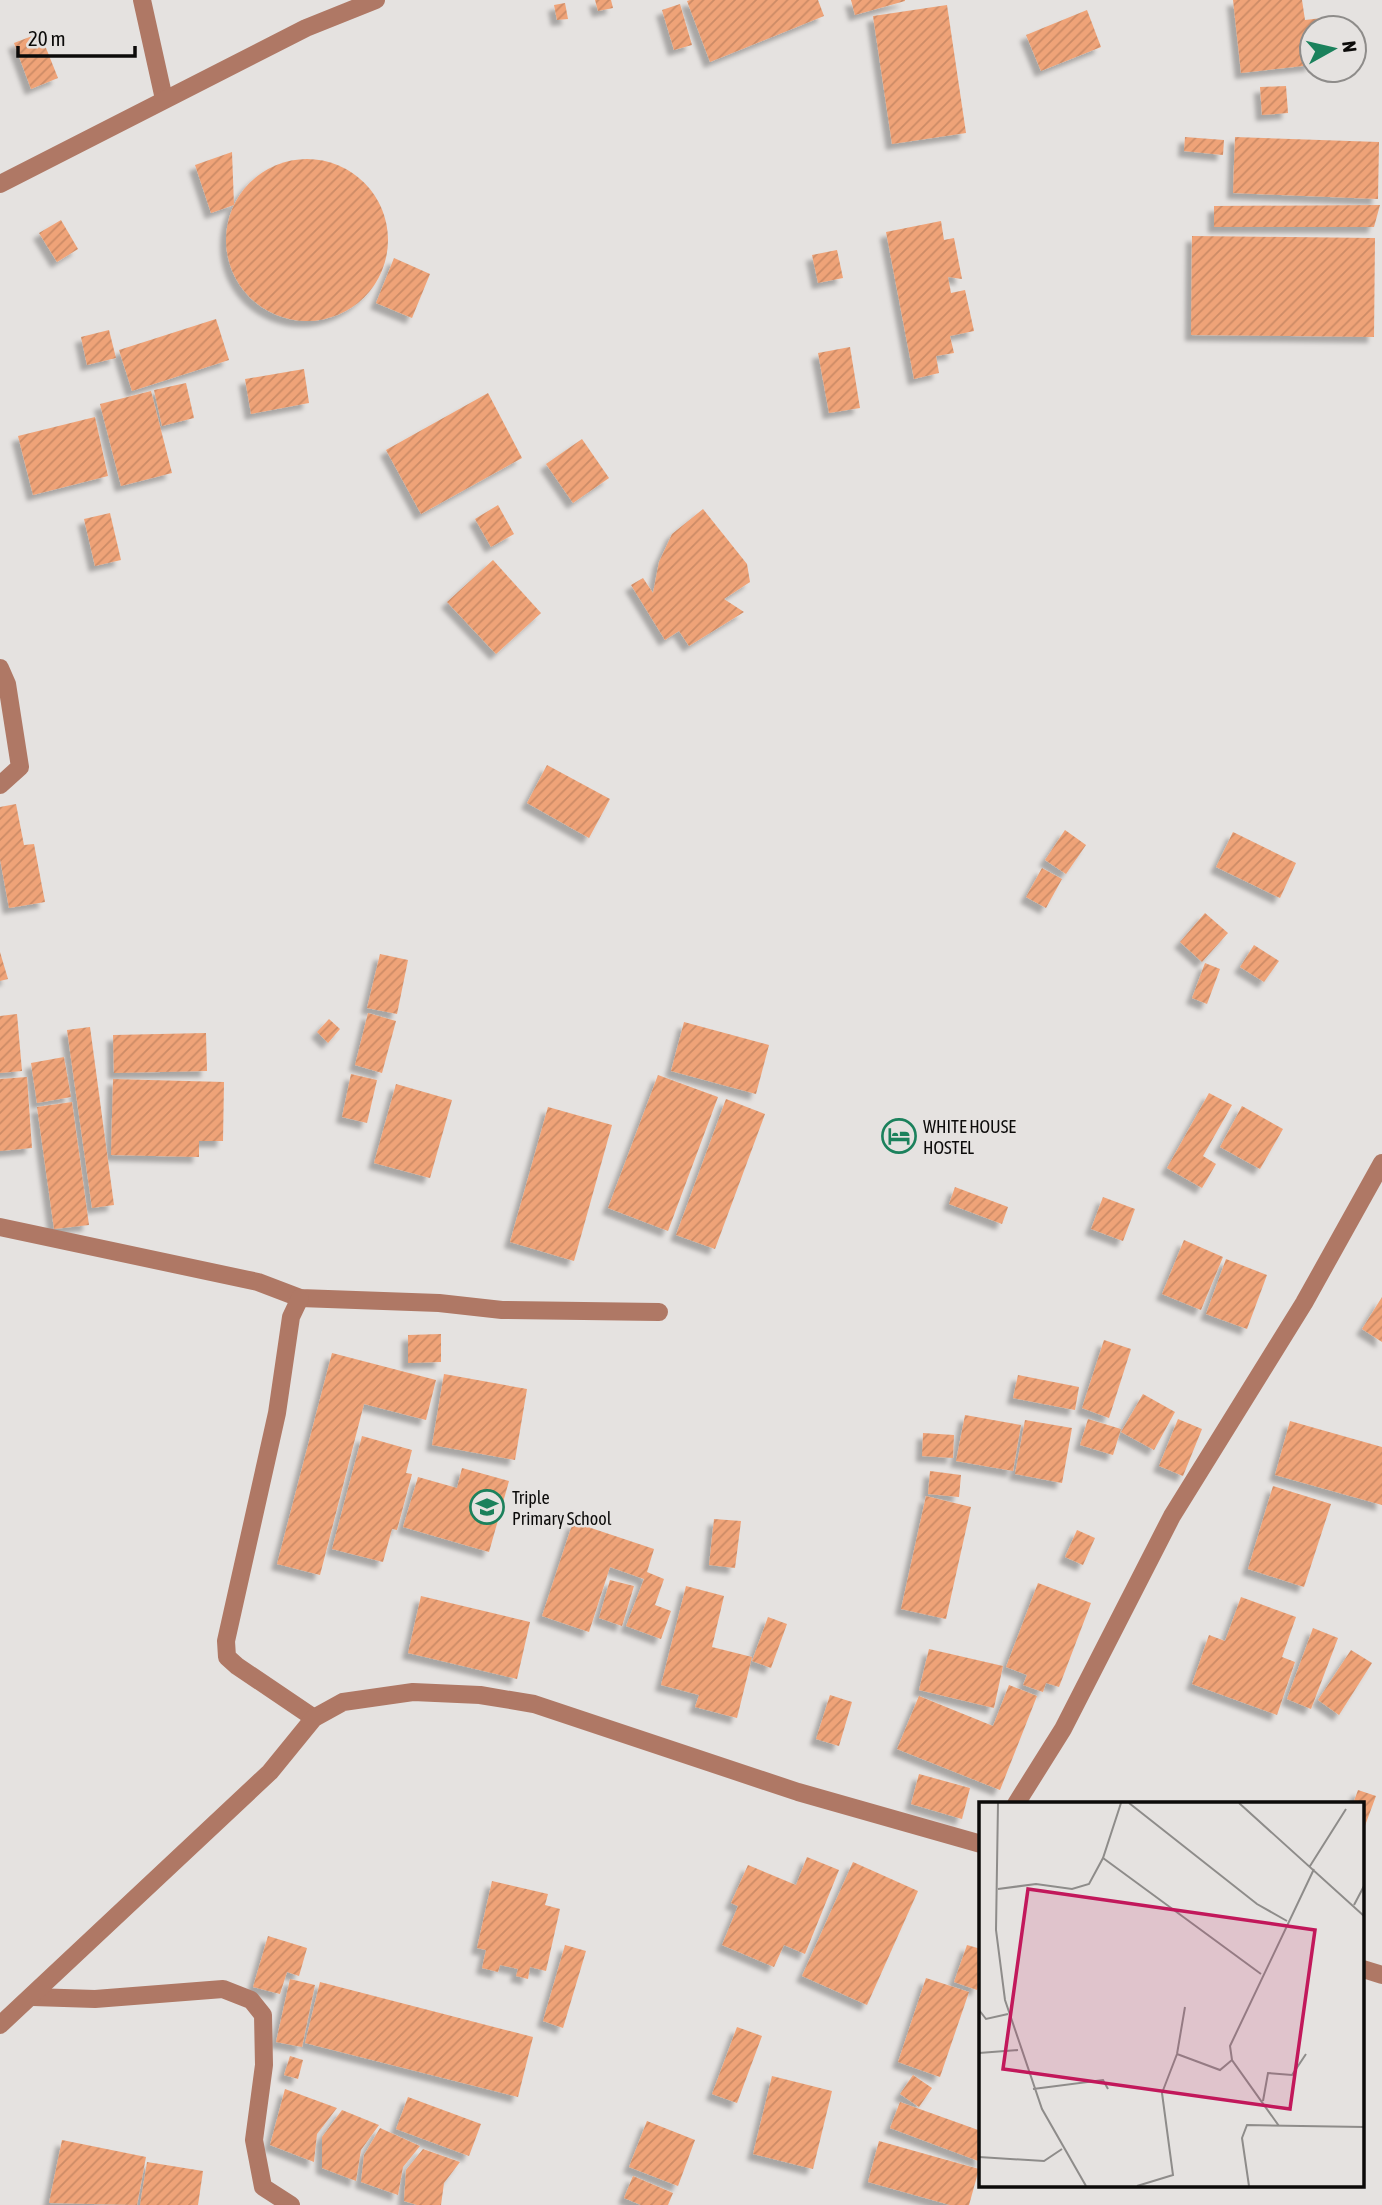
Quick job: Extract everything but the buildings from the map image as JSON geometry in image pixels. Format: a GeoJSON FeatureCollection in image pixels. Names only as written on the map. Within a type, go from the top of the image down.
{"type":"FeatureCollection","features":[{"type":"Feature","properties":{"kind":"street"},"geometry":{"type":"LineString","coordinates":[[142,0],[164,99]]}},
{"type":"Feature","properties":{"kind":"street"},"geometry":{"type":"LineString","coordinates":[[0,184],[306,28],[376,0]]}},
{"type":"Feature","properties":{"kind":"street"},"geometry":{"type":"LineString","coordinates":[[0,668],[7,684],[20,767],[0,785]]}},
{"type":"Feature","properties":{"kind":"street"},"geometry":{"type":"LineString","coordinates":[[1017,1802],[1063,1729],[1172,1516],[1304,1303],[1382,1163]]}},
{"type":"Feature","properties":{"kind":"street"},"geometry":{"type":"LineString","coordinates":[[0,1227],[258,1282],[300,1298],[439,1303],[502,1310],[659,1312]]}},
{"type":"Feature","properties":{"kind":"street"},"geometry":{"type":"LineString","coordinates":[[300,1298],[290,1317],[277,1413],[226,1641],[227,1657],[237,1666],[314,1718]]}},
{"type":"Feature","properties":{"kind":"street"},"geometry":{"type":"LineString","coordinates":[[0,2025],[33,1997],[93,1936],[270,1772],[314,1718],[344,1702],[413,1692],[480,1695],[534,1704],[798,1792],[979,1843]]}},
{"type":"Feature","properties":{"kind":"street"},"geometry":{"type":"LineString","coordinates":[[1364,1969],[1382,1975]]}},
{"type":"Feature","properties":{"kind":"street"},"geometry":{"type":"LineString","coordinates":[[33,1997],[95,1999],[223,1989],[251,2000],[263,2015],[264,2065],[254,2140],[263,2187],[291,2205]]}},
{"type":"Feature","properties":{"kind":"place","name":"WHITE HOUSE HOSTEL"},"geometry":{"type":"Point","coordinates":[899,1136]}},
{"type":"Feature","properties":{"kind":"place","name":"Triple Primary School"},"geometry":{"type":"Point","coordinates":[487,1507]}}]}
